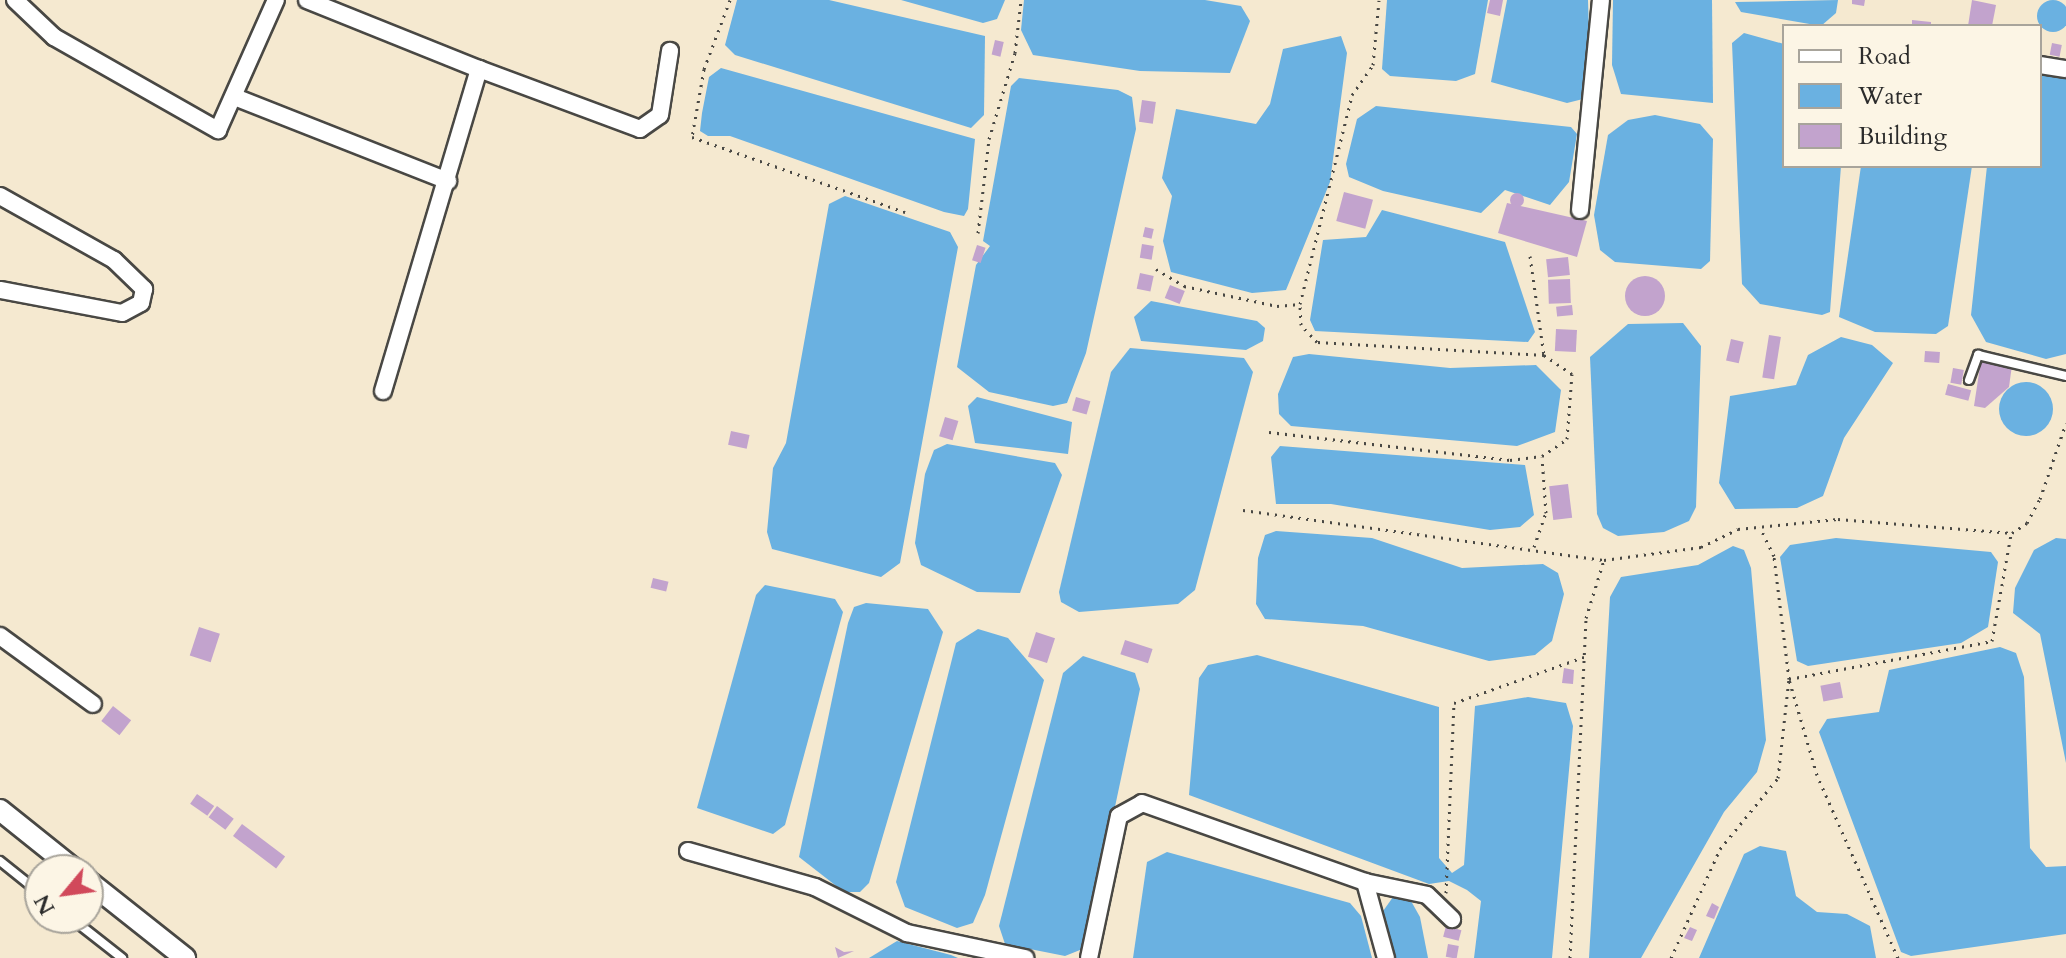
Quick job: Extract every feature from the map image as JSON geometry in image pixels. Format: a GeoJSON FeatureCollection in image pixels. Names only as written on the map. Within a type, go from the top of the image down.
{"type":"FeatureCollection","features":[{"type":"Feature","properties":{"kind":"street"},"geometry":{"type":"LineString","coordinates":[[15,0],[54,37],[209,130],[225,125],[276,0]]}},
{"type":"Feature","properties":{"kind":"street"},"geometry":{"type":"LineString","coordinates":[[307,0],[640,129],[660,115],[670,51]]}},
{"type":"Feature","properties":{"kind":"street"},"geometry":{"type":"LineString","coordinates":[[1580,210],[1601,0]]}},
{"type":"Feature","properties":{"kind":"street"},"geometry":{"type":"LineString","coordinates":[[2042,65],[2066,69]]}},
{"type":"Feature","properties":{"kind":"street"},"geometry":{"type":"LineString","coordinates":[[383,391],[479,69]]}},
{"type":"Feature","properties":{"kind":"street"},"geometry":{"type":"LineString","coordinates":[[237,98],[339,144],[448,181]]}},
{"type":"Feature","properties":{"kind":"street"},"geometry":{"type":"LineString","coordinates":[[0,196],[114,260],[144,289],[141,303],[122,313],[0,290]]}},
{"type":"Feature","properties":{"kind":"street"},"geometry":{"type":"LineString","coordinates":[[0,636],[93,704]]}},
{"type":"Feature","properties":{"kind":"street"},"geometry":{"type":"LineString","coordinates":[[1089,958],[1119,816],[1131,804],[1365,882],[1427,895],[1452,919]]}},
{"type":"Feature","properties":{"kind":"street"},"geometry":{"type":"LineString","coordinates":[[0,810],[55,854]]}},
{"type":"Feature","properties":{"kind":"street"},"geometry":{"type":"LineString","coordinates":[[688,851],[815,887],[907,933],[1025,958]]}},
{"type":"Feature","properties":{"kind":"street"},"geometry":{"type":"LineString","coordinates":[[1365,882],[1386,958]]}},
{"type":"Feature","properties":{"kind":"street"},"geometry":{"type":"LineString","coordinates":[[104,894],[185,958]]}},
{"type":"Feature","properties":{"kind":"lane"},"geometry":{"type":"LineString","coordinates":[[1969,380],[1978,355],[2066,376]]}},
{"type":"Feature","properties":{"kind":"lane"},"geometry":{"type":"LineString","coordinates":[[0,861],[24,880]]}},
{"type":"Feature","properties":{"kind":"lane"},"geometry":{"type":"LineString","coordinates":[[91,934],[122,958]]}},
{"type":"Feature","properties":{"kind":"path"},"geometry":{"type":"LineString","coordinates":[[730,0],[704,69],[692,137],[905,212]]}},
{"type":"Feature","properties":{"kind":"path"},"geometry":{"type":"LineString","coordinates":[[978,233],[989,139],[1015,53],[1021,0]]}},
{"type":"Feature","properties":{"kind":"path"},"geometry":{"type":"LineString","coordinates":[[1269,432],[1510,460],[1542,456],[1567,439],[1572,374],[1544,355],[1317,342],[1301,325],[1300,304],[1352,95],[1373,65],[1379,0]]}},
{"type":"Feature","properties":{"kind":"path"},"geometry":{"type":"LineString","coordinates":[[1530,256],[1544,355]]}},
{"type":"Feature","properties":{"kind":"path"},"geometry":{"type":"LineString","coordinates":[[1156,269],[1184,286],[1277,306],[1300,304]]}},
{"type":"Feature","properties":{"kind":"path"},"geometry":{"type":"LineString","coordinates":[[1243,510],[1534,547],[1604,560],[1701,547],[1760,525],[1838,519],[2012,533],[2027,523],[2040,499],[2066,423]]}},
{"type":"Feature","properties":{"kind":"path"},"geometry":{"type":"LineString","coordinates":[[1534,547],[1546,513],[1542,456]]}},
{"type":"Feature","properties":{"kind":"path"},"geometry":{"type":"LineString","coordinates":[[1760,525],[1774,556],[1789,679],[1817,775],[1898,958]]}},
{"type":"Feature","properties":{"kind":"path"},"geometry":{"type":"LineString","coordinates":[[1789,679],[1992,641],[2012,533]]}},
{"type":"Feature","properties":{"kind":"path"},"geometry":{"type":"LineString","coordinates":[[1570,958],[1586,725],[1586,618],[1604,560]]}},
{"type":"Feature","properties":{"kind":"path"},"geometry":{"type":"LineString","coordinates":[[1448,888],[1454,703],[1584,657]]}},
{"type":"Feature","properties":{"kind":"path"},"geometry":{"type":"LineString","coordinates":[[1671,958],[1720,849],[1778,778],[1789,679]]}},
{"type":"Feature","properties":{"kind":"water"},"geometry":{"type":"Polygon","coordinates":[[[737,0],[829,0],[985,36],[984,115],[971,128],[735,55],[725,45],[737,0]]]}},
{"type":"Feature","properties":{"kind":"water"},"geometry":{"type":"Polygon","coordinates":[[[901,0],[1005,0],[997,19],[983,23],[901,0]]]}},
{"type":"Feature","properties":{"kind":"water"},"geometry":{"type":"Polygon","coordinates":[[[1024,0],[1205,0],[1241,6],[1250,21],[1230,73],[1140,71],[1033,55],[1021,30],[1024,0]]]}},
{"type":"Feature","properties":{"kind":"water"},"geometry":{"type":"Polygon","coordinates":[[[1387,0],[1488,0],[1475,74],[1456,81],[1390,76],[1382,69],[1387,0]]]}},
{"type":"Feature","properties":{"kind":"water"},"geometry":{"type":"Polygon","coordinates":[[[1507,0],[1588,0],[1591,97],[1567,103],[1491,82],[1507,0]]]}},
{"type":"Feature","properties":{"kind":"water"},"geometry":{"type":"Polygon","coordinates":[[[1613,0],[1712,0],[1713,103],[1621,94],[1612,65],[1613,0]]]}},
{"type":"Feature","properties":{"kind":"water"},"geometry":{"type":"Polygon","coordinates":[[[1838,0],[1836,13],[1823,24],[1741,12],[1735,2],[1838,0]]]}},
{"type":"Feature","properties":{"kind":"water"},"geometry":{"type":"Polygon","coordinates":[[[2053,0],[2065,4],[2065,28],[2053,32],[2042,28],[2037,16],[2041,4],[2053,0]]]}},
{"type":"Feature","properties":{"kind":"water"},"geometry":{"type":"Polygon","coordinates":[[[1744,33],[1782,43],[1782,168],[1841,168],[1830,312],[1822,315],[1760,304],[1742,284],[1732,43],[1744,33]]]}},
{"type":"Feature","properties":{"kind":"water"},"geometry":{"type":"Polygon","coordinates":[[[1341,36],[1347,53],[1330,182],[1286,290],[1252,293],[1171,272],[1163,241],[1172,196],[1162,178],[1176,109],[1256,124],[1270,104],[1283,49],[1341,36]]]}},
{"type":"Feature","properties":{"kind":"water"},"geometry":{"type":"Polygon","coordinates":[[[721,68],[975,139],[968,209],[964,216],[944,212],[730,136],[708,136],[700,131],[702,113],[709,77],[721,68]]]}},
{"type":"Feature","properties":{"kind":"water"},"geometry":{"type":"Polygon","coordinates":[[[2042,74],[2066,79],[2066,354],[2046,359],[1986,342],[1971,315],[1987,168],[2042,168],[2042,74]]]}},
{"type":"Feature","properties":{"kind":"water"},"geometry":{"type":"Polygon","coordinates":[[[1019,78],[1118,90],[1132,97],[1136,129],[1086,353],[1067,403],[1053,406],[989,392],[957,367],[976,265],[990,246],[983,241],[1011,86],[1019,78]]]}},
{"type":"Feature","properties":{"kind":"water"},"geometry":{"type":"Polygon","coordinates":[[[1376,106],[1571,127],[1577,134],[1569,182],[1550,205],[1505,190],[1481,213],[1383,191],[1349,177],[1346,164],[1357,119],[1376,106]]]}},
{"type":"Feature","properties":{"kind":"water"},"geometry":{"type":"Polygon","coordinates":[[[1655,115],[1700,124],[1713,139],[1710,261],[1701,269],[1615,262],[1600,250],[1594,215],[1608,135],[1628,120],[1655,115]]]}},
{"type":"Feature","properties":{"kind":"water"},"geometry":{"type":"Polygon","coordinates":[[[1861,168],[1972,168],[1948,326],[1936,334],[1875,332],[1839,317],[1861,168]]]}},
{"type":"Feature","properties":{"kind":"water"},"geometry":{"type":"Polygon","coordinates":[[[845,196],[950,232],[958,247],[900,563],[881,577],[772,549],[767,532],[773,468],[786,443],[829,204],[845,196]]]}},
{"type":"Feature","properties":{"kind":"water"},"geometry":{"type":"Polygon","coordinates":[[[1382,210],[1505,242],[1535,332],[1528,342],[1315,331],[1310,320],[1323,240],[1366,237],[1382,210]]]}},
{"type":"Feature","properties":{"kind":"water"},"geometry":{"type":"Polygon","coordinates":[[[1151,301],[1257,321],[1265,328],[1263,341],[1246,350],[1141,341],[1134,317],[1151,301]]]}},
{"type":"Feature","properties":{"kind":"water"},"geometry":{"type":"Polygon","coordinates":[[[1683,323],[1701,346],[1696,507],[1689,521],[1664,532],[1618,536],[1603,528],[1597,514],[1590,357],[1628,324],[1683,323]]]}},
{"type":"Feature","properties":{"kind":"water"},"geometry":{"type":"Polygon","coordinates":[[[1841,337],[1872,345],[1893,363],[1844,438],[1823,496],[1797,508],[1735,509],[1719,483],[1730,396],[1796,385],[1808,355],[1841,337]]]}},
{"type":"Feature","properties":{"kind":"water"},"geometry":{"type":"Polygon","coordinates":[[[1130,348],[1244,358],[1253,372],[1195,590],[1178,604],[1079,612],[1061,602],[1059,592],[1111,372],[1130,348]]]}},
{"type":"Feature","properties":{"kind":"water"},"geometry":{"type":"Polygon","coordinates":[[[1309,354],[1450,368],[1536,365],[1561,390],[1555,432],[1517,446],[1291,426],[1279,414],[1278,394],[1293,357],[1309,354]]]}},
{"type":"Feature","properties":{"kind":"water"},"geometry":{"type":"Polygon","coordinates":[[[2026,382],[2045,390],[2053,409],[2045,428],[2026,436],[2007,428],[1999,409],[2007,390],[2026,382]]]}},
{"type":"Feature","properties":{"kind":"water"},"geometry":{"type":"Polygon","coordinates":[[[977,397],[1072,422],[1068,454],[975,443],[968,406],[977,397]]]}},
{"type":"Feature","properties":{"kind":"water"},"geometry":{"type":"Polygon","coordinates":[[[947,444],[1055,463],[1062,475],[1020,593],[977,592],[921,565],[915,543],[925,474],[934,450],[947,444]]]}},
{"type":"Feature","properties":{"kind":"water"},"geometry":{"type":"Polygon","coordinates":[[[1280,446],[1525,465],[1534,515],[1520,527],[1490,530],[1331,504],[1276,504],[1271,457],[1280,446]]]}},
{"type":"Feature","properties":{"kind":"water"},"geometry":{"type":"Polygon","coordinates":[[[1276,531],[1372,538],[1462,568],[1543,564],[1558,573],[1564,594],[1552,641],[1535,655],[1489,661],[1363,626],[1265,619],[1256,604],[1258,558],[1265,535],[1276,531]]]}},
{"type":"Feature","properties":{"kind":"water"},"geometry":{"type":"Polygon","coordinates":[[[1836,538],[1991,552],[1998,562],[1988,627],[1961,643],[1808,666],[1797,661],[1780,557],[1790,545],[1836,538]]]}},
{"type":"Feature","properties":{"kind":"water"},"geometry":{"type":"Polygon","coordinates":[[[2056,538],[2066,539],[2066,763],[2040,634],[2013,613],[2015,588],[2034,550],[2056,538]]]}},
{"type":"Feature","properties":{"kind":"water"},"geometry":{"type":"Polygon","coordinates":[[[1733,546],[1744,550],[1751,568],[1766,740],[1757,772],[1724,812],[1641,958],[1589,958],[1610,597],[1621,577],[1698,565],[1733,546]]]}},
{"type":"Feature","properties":{"kind":"water"},"geometry":{"type":"Polygon","coordinates":[[[765,585],[835,599],[843,612],[785,825],[773,834],[697,808],[756,595],[765,585]]]}},
{"type":"Feature","properties":{"kind":"water"},"geometry":{"type":"Polygon","coordinates":[[[866,603],[928,609],[943,632],[869,883],[860,892],[844,892],[799,857],[848,623],[854,607],[866,603]]]}},
{"type":"Feature","properties":{"kind":"water"},"geometry":{"type":"Polygon","coordinates":[[[978,629],[1008,638],[1044,680],[985,895],[973,923],[957,928],[905,907],[896,882],[956,643],[978,629]]]}},
{"type":"Feature","properties":{"kind":"water"},"geometry":{"type":"Polygon","coordinates":[[[2000,647],[2016,653],[2024,677],[2030,848],[2046,867],[2066,866],[2066,934],[1911,956],[1901,952],[1819,732],[1827,719],[1879,712],[1889,670],[2000,647]]]}},
{"type":"Feature","properties":{"kind":"water"},"geometry":{"type":"Polygon","coordinates":[[[1257,655],[1439,707],[1439,858],[1452,873],[1464,865],[1475,706],[1528,697],[1566,703],[1573,726],[1552,958],[1474,958],[1481,901],[1467,890],[1449,881],[1429,884],[1189,795],[1199,678],[1208,665],[1257,655]]]}},
{"type":"Feature","properties":{"kind":"water"},"geometry":{"type":"Polygon","coordinates":[[[1083,656],[1135,673],[1140,689],[1085,948],[1065,956],[1005,944],[999,926],[1063,673],[1083,656]]]}},
{"type":"Feature","properties":{"kind":"water"},"geometry":{"type":"Polygon","coordinates":[[[1760,846],[1786,851],[1796,896],[1817,912],[1847,914],[1870,926],[1876,958],[1699,958],[1744,854],[1760,846]]]}},
{"type":"Feature","properties":{"kind":"water"},"geometry":{"type":"Polygon","coordinates":[[[1167,852],[1350,903],[1361,916],[1372,958],[1133,958],[1147,862],[1167,852]]]}},
{"type":"Feature","properties":{"kind":"water"},"geometry":{"type":"Polygon","coordinates":[[[1393,897],[1411,901],[1420,917],[1428,958],[1393,958],[1381,914],[1393,897]]]}},
{"type":"Feature","properties":{"kind":"water"},"geometry":{"type":"Polygon","coordinates":[[[897,941],[951,955],[958,958],[869,958],[897,941]]]}},
{"type":"Feature","properties":{"kind":"building"},"geometry":{"type":"Polygon","coordinates":[[[1490,0],[1503,0],[1500,16],[1487,13],[1490,0]]]}},
{"type":"Feature","properties":{"kind":"building"},"geometry":{"type":"Polygon","coordinates":[[[1852,0],[1865,0],[1864,6],[1852,4],[1852,0]]]}},
{"type":"Feature","properties":{"kind":"building"},"geometry":{"type":"Polygon","coordinates":[[[1972,0],[1996,5],[1992,24],[1968,24],[1972,0]]]}},
{"type":"Feature","properties":{"kind":"building"},"geometry":{"type":"Polygon","coordinates":[[[1912,20],[1931,22],[1931,24],[1912,24],[1912,20]]]}},
{"type":"Feature","properties":{"kind":"building"},"geometry":{"type":"Polygon","coordinates":[[[995,40],[1004,42],[1000,57],[992,55],[995,40]]]}},
{"type":"Feature","properties":{"kind":"building"},"geometry":{"type":"Polygon","coordinates":[[[2052,43],[2062,45],[2060,57],[2050,55],[2052,43]]]}},
{"type":"Feature","properties":{"kind":"building"},"geometry":{"type":"Polygon","coordinates":[[[1142,100],[1156,102],[1153,124],[1139,122],[1142,100]]]}},
{"type":"Feature","properties":{"kind":"building"},"geometry":{"type":"Polygon","coordinates":[[[1344,192],[1373,200],[1365,229],[1336,221],[1344,192]]]}},
{"type":"Feature","properties":{"kind":"building"},"geometry":{"type":"Polygon","coordinates":[[[1517,193],[1524,200],[1517,207],[1510,200],[1517,193]]]}},
{"type":"Feature","properties":{"kind":"building"},"geometry":{"type":"Polygon","coordinates":[[[1507,203],[1587,221],[1577,257],[1498,233],[1507,203]]]}},
{"type":"Feature","properties":{"kind":"building"},"geometry":{"type":"Polygon","coordinates":[[[1145,227],[1154,229],[1152,239],[1143,237],[1145,227]]]}},
{"type":"Feature","properties":{"kind":"building"},"geometry":{"type":"Polygon","coordinates":[[[1142,244],[1154,246],[1152,260],[1140,258],[1142,244]]]}},
{"type":"Feature","properties":{"kind":"building"},"geometry":{"type":"Polygon","coordinates":[[[977,245],[986,248],[981,263],[972,260],[977,245]]]}},
{"type":"Feature","properties":{"kind":"building"},"geometry":{"type":"Polygon","coordinates":[[[1568,257],[1570,275],[1548,277],[1546,259],[1568,257]]]}},
{"type":"Feature","properties":{"kind":"building"},"geometry":{"type":"Polygon","coordinates":[[[1140,273],[1154,276],[1150,292],[1137,289],[1140,273]]]}},
{"type":"Feature","properties":{"kind":"building"},"geometry":{"type":"Polygon","coordinates":[[[1645,276],[1659,282],[1665,296],[1659,310],[1645,316],[1631,310],[1625,296],[1631,282],[1645,276]]]}},
{"type":"Feature","properties":{"kind":"building"},"geometry":{"type":"Polygon","coordinates":[[[1570,279],[1571,303],[1549,304],[1548,280],[1570,279]]]}},
{"type":"Feature","properties":{"kind":"building"},"geometry":{"type":"Polygon","coordinates":[[[1170,285],[1185,291],[1180,304],[1165,298],[1170,285]]]}},
{"type":"Feature","properties":{"kind":"building"},"geometry":{"type":"Polygon","coordinates":[[[1572,305],[1573,315],[1557,317],[1556,307],[1572,305]]]}},
{"type":"Feature","properties":{"kind":"building"},"geometry":{"type":"Polygon","coordinates":[[[1556,329],[1577,330],[1576,352],[1555,351],[1556,329]]]}},
{"type":"Feature","properties":{"kind":"building"},"geometry":{"type":"Polygon","coordinates":[[[1769,335],[1781,337],[1774,379],[1762,377],[1769,335]]]}},
{"type":"Feature","properties":{"kind":"building"},"geometry":{"type":"Polygon","coordinates":[[[1731,339],[1744,342],[1739,363],[1726,360],[1731,339]]]}},
{"type":"Feature","properties":{"kind":"building"},"geometry":{"type":"Polygon","coordinates":[[[1925,351],[1940,352],[1939,363],[1924,362],[1925,351]]]}},
{"type":"Feature","properties":{"kind":"building"},"geometry":{"type":"Polygon","coordinates":[[[1981,360],[2012,365],[2009,387],[1985,408],[1974,406],[1981,360]]]}},
{"type":"Feature","properties":{"kind":"building"},"geometry":{"type":"Polygon","coordinates":[[[1953,368],[1964,370],[1961,385],[1950,383],[1953,368]]]}},
{"type":"Feature","properties":{"kind":"building"},"geometry":{"type":"Polygon","coordinates":[[[1948,384],[1971,390],[1968,401],[1945,395],[1948,384]]]}},
{"type":"Feature","properties":{"kind":"building"},"geometry":{"type":"Polygon","coordinates":[[[1076,397],[1090,401],[1087,415],[1072,410],[1076,397]]]}},
{"type":"Feature","properties":{"kind":"building"},"geometry":{"type":"Polygon","coordinates":[[[945,417],[958,421],[953,440],[939,436],[945,417]]]}},
{"type":"Feature","properties":{"kind":"building"},"geometry":{"type":"Polygon","coordinates":[[[731,431],[750,435],[747,449],[728,445],[731,431]]]}},
{"type":"Feature","properties":{"kind":"building"},"geometry":{"type":"Polygon","coordinates":[[[1568,484],[1572,518],[1553,520],[1549,486],[1568,484]]]}},
{"type":"Feature","properties":{"kind":"building"},"geometry":{"type":"Polygon","coordinates":[[[653,578],[669,582],[666,592],[651,588],[653,578]]]}},
{"type":"Feature","properties":{"kind":"building"},"geometry":{"type":"Polygon","coordinates":[[[199,627],[220,634],[211,662],[190,656],[199,627]]]}},
{"type":"Feature","properties":{"kind":"building"},"geometry":{"type":"Polygon","coordinates":[[[1036,632],[1055,638],[1047,663],[1028,657],[1036,632]]]}},
{"type":"Feature","properties":{"kind":"building"},"geometry":{"type":"Polygon","coordinates":[[[1125,640],[1153,649],[1148,663],[1120,654],[1125,640]]]}},
{"type":"Feature","properties":{"kind":"building"},"geometry":{"type":"Polygon","coordinates":[[[1564,668],[1574,670],[1573,684],[1562,683],[1564,668]]]}},
{"type":"Feature","properties":{"kind":"building"},"geometry":{"type":"Polygon","coordinates":[[[1840,682],[1843,698],[1823,702],[1820,686],[1840,682]]]}},
{"type":"Feature","properties":{"kind":"building"},"geometry":{"type":"Polygon","coordinates":[[[113,706],[131,720],[119,735],[101,721],[113,706]]]}},
{"type":"Feature","properties":{"kind":"building"},"geometry":{"type":"Polygon","coordinates":[[[197,794],[214,806],[207,816],[190,804],[197,794]]]}},
{"type":"Feature","properties":{"kind":"building"},"geometry":{"type":"Polygon","coordinates":[[[217,806],[234,819],[225,830],[209,817],[217,806]]]}},
{"type":"Feature","properties":{"kind":"building"},"geometry":{"type":"Polygon","coordinates":[[[242,824],[285,856],[276,868],[233,836],[242,824]]]}},
{"type":"Feature","properties":{"kind":"building"},"geometry":{"type":"Polygon","coordinates":[[[1712,903],[1719,907],[1714,919],[1706,916],[1712,903]]]}},
{"type":"Feature","properties":{"kind":"building"},"geometry":{"type":"Polygon","coordinates":[[[1446,926],[1461,930],[1459,941],[1443,937],[1446,926]]]}},
{"type":"Feature","properties":{"kind":"building"},"geometry":{"type":"Polygon","coordinates":[[[1690,927],[1697,930],[1692,941],[1684,938],[1690,927]]]}},
{"type":"Feature","properties":{"kind":"building"},"geometry":{"type":"Polygon","coordinates":[[[1448,944],[1459,946],[1457,958],[1446,957],[1448,944]]]}},
{"type":"Feature","properties":{"kind":"building"},"geometry":{"type":"Polygon","coordinates":[[[835,947],[844,952],[854,951],[838,958],[835,947]]]}}]}
